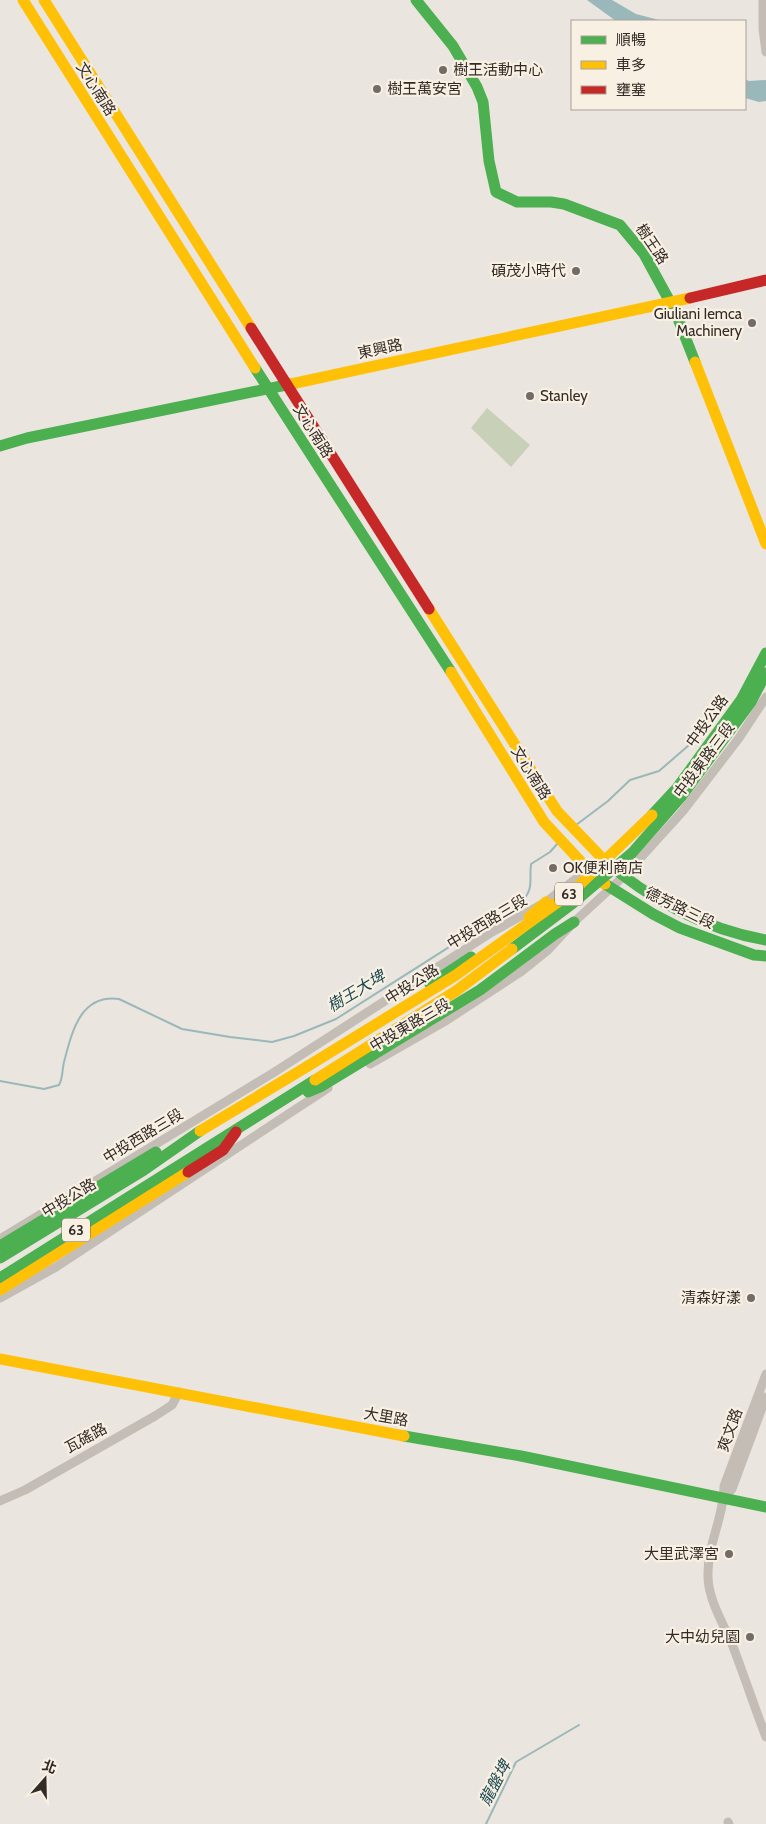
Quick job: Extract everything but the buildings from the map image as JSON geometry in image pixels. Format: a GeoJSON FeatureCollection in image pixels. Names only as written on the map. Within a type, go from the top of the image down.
{"type":"FeatureCollection","features":[{"type":"Feature","properties":{"kind":"main road","name":"文心南路"},"geometry":{"type":"LineString","coordinates":[[23,0],[458,683],[544,822],[587,870]]}},
{"type":"Feature","properties":{"kind":"main road","name":"文心南路"},"geometry":{"type":"LineString","coordinates":[[44,0],[557,811],[602,857]]}},
{"type":"Feature","properties":{"kind":"main road","name":"樹王路"},"geometry":{"type":"LineString","coordinates":[[416,0],[439,28],[471,74],[482,99],[491,178],[496,192],[516,202],[564,204],[620,226],[644,254],[675,311],[766,544]]}},
{"type":"Feature","properties":{"kind":"main road","name":"東興路"},"geometry":{"type":"LineString","coordinates":[[0,446],[27,438],[269,389],[670,303],[766,280]]}},
{"type":"Feature","properties":{"kind":"main road","name":"中投公路"},"geometry":{"type":"LineString","coordinates":[[0,1258],[144,1170],[209,1125],[267,1089],[456,975],[572,892],[640,828],[677,788],[741,700],[766,653]]}},
{"type":"Feature","properties":{"kind":"main road","name":"中投公路"},"geometry":{"type":"LineString","coordinates":[[0,1278],[456,991],[573,903],[632,853],[681,797],[751,702],[766,673]]}},
{"type":"Feature","properties":{"kind":"main road","name":"德芳路三段"},"geometry":{"type":"LineString","coordinates":[[602,857],[624,876],[674,906],[711,924],[766,940]]}},
{"type":"Feature","properties":{"kind":"main road","name":"德芳路三段"},"geometry":{"type":"LineString","coordinates":[[587,870],[612,889],[680,928],[730,948],[766,956]]}},
{"type":"Feature","properties":{"kind":"main road"},"geometry":{"type":"LineString","coordinates":[[267,1089],[300,1065],[514,930],[546,902]]}},
{"type":"Feature","properties":{"kind":"main road"},"geometry":{"type":"LineString","coordinates":[[276,1106],[320,1087],[480,990],[574,922]]}},
{"type":"Feature","properties":{"kind":"main road"},"geometry":{"type":"LineString","coordinates":[[0,1246],[156,1152],[209,1125]]}},
{"type":"Feature","properties":{"kind":"main road"},"geometry":{"type":"LineString","coordinates":[[0,1290],[223,1150],[239,1127]]}},
{"type":"Feature","properties":{"kind":"main road","name":"大里路"},"geometry":{"type":"LineString","coordinates":[[0,1359],[374,1431],[521,1456],[766,1507]]}},
{"type":"Feature","properties":{"kind":"street"},"geometry":{"type":"LineString","coordinates":[[763,0],[763,29],[766,51]]}},
{"type":"Feature","properties":{"kind":"street","name":"中投西路三段"},"geometry":{"type":"LineString","coordinates":[[0,1239],[273,1073],[492,932],[546,902],[602,857],[645,816],[680,776],[740,691],[766,647]]}},
{"type":"Feature","properties":{"kind":"street"},"geometry":{"type":"LineString","coordinates":[[740,691],[738,700],[741,707],[752,710],[760,706]]}},
{"type":"Feature","properties":{"kind":"street","name":"中投東路三段"},"geometry":{"type":"LineString","coordinates":[[0,1298],[56,1267],[337,1082],[447,1020],[522,971],[548,950],[574,922],[612,889],[683,811],[739,738],[766,697]]}},
{"type":"Feature","properties":{"kind":"street","name":"爽文路"},"geometry":{"type":"LineString","coordinates":[[766,1374],[724,1486],[724,1497],[709,1562],[709,1588],[766,1737]]}},
{"type":"Feature","properties":{"kind":"street","name":"瓦磘路"},"geometry":{"type":"LineString","coordinates":[[0,1501],[24,1490],[155,1416],[172,1405],[179,1392]]}},
{"type":"Feature","properties":{"kind":"street","name":"爽文路"},"geometry":{"type":"LineString","coordinates":[[724,1497],[732,1489],[766,1397]]}},
{"type":"Feature","properties":{"kind":"green space"},"geometry":{"type":"Polygon","coordinates":[[[487,408],[530,445],[511,467],[471,428],[487,408]]]}},
{"type":"Feature","properties":{"kind":"water"},"geometry":{"type":"Polygon","coordinates":[[[587,0],[612,0],[636,14],[659,20],[615,20],[587,0]]]}},
{"type":"Feature","properties":{"kind":"water"},"geometry":{"type":"Polygon","coordinates":[[[746,80],[766,80],[766,101],[759,102],[746,98],[746,80]]]}},
{"type":"Feature","properties":{"kind":"waterway","name":"樹王大埤"},"geometry":{"type":"LineString","coordinates":[[576,825],[608,801],[630,780],[659,771],[696,739]]}},
{"type":"Feature","properties":{"kind":"waterway","name":"樹王大埤"},"geometry":{"type":"LineString","coordinates":[[0,1081],[44,1089],[59,1085],[70,1039],[80,1017],[95,1003],[106,999],[119,999],[182,1029],[272,1042],[294,1036],[336,1019],[523,900],[530,887],[531,864],[550,852],[558,843]]}},
{"type":"Feature","properties":{"kind":"waterway","name":"龍盤埤"},"geometry":{"type":"LineString","coordinates":[[486,1824],[516,1762],[579,1725]]}},
{"type":"Feature","properties":{"kind":"traffic: fast"},"geometry":{"type":"LineString","coordinates":[[416,0],[453,46],[477,87],[483,102],[489,161],[496,192],[517,202],[564,204],[620,225],[644,254],[675,311],[695,362]]}},
{"type":"Feature","properties":{"kind":"traffic: fast"},"geometry":{"type":"LineString","coordinates":[[255,368],[451,672]]}},
{"type":"Feature","properties":{"kind":"traffic: fast"},"geometry":{"type":"LineString","coordinates":[[0,446],[27,438],[291,384]]}},
{"type":"Feature","properties":{"kind":"traffic: fast"},"geometry":{"type":"LineString","coordinates":[[652,815],[677,788],[741,700],[766,653]]}},
{"type":"Feature","properties":{"kind":"traffic: fast"},"geometry":{"type":"LineString","coordinates":[[512,949],[573,903],[632,853],[681,797],[751,702],[766,673]]}},
{"type":"Feature","properties":{"kind":"traffic: fast"},"geometry":{"type":"LineString","coordinates":[[603,859],[639,887],[679,911],[722,929],[766,940]]}},
{"type":"Feature","properties":{"kind":"traffic: fast"},"geometry":{"type":"LineString","coordinates":[[605,884],[653,914],[680,928],[754,955],[766,956]]}},
{"type":"Feature","properties":{"kind":"traffic: fast"},"geometry":{"type":"LineString","coordinates":[[308,1092],[320,1087],[480,990],[574,922]]}},
{"type":"Feature","properties":{"kind":"traffic: fast"},"geometry":{"type":"LineString","coordinates":[[430,984],[471,957]]}},
{"type":"Feature","properties":{"kind":"traffic: fast"},"geometry":{"type":"LineString","coordinates":[[0,1278],[315,1080]]}},
{"type":"Feature","properties":{"kind":"traffic: fast"},"geometry":{"type":"LineString","coordinates":[[0,1258],[144,1170],[200,1131]]}},
{"type":"Feature","properties":{"kind":"traffic: fast"},"geometry":{"type":"LineString","coordinates":[[0,1246],[156,1152]]}},
{"type":"Feature","properties":{"kind":"traffic: fast"},"geometry":{"type":"LineString","coordinates":[[404,1436],[521,1456],[766,1507]]}},
{"type":"Feature","properties":{"kind":"traffic: slow"},"geometry":{"type":"LineString","coordinates":[[23,0],[255,368]]}},
{"type":"Feature","properties":{"kind":"traffic: slow"},"geometry":{"type":"LineString","coordinates":[[44,0],[251,328]]}},
{"type":"Feature","properties":{"kind":"traffic: slow"},"geometry":{"type":"LineString","coordinates":[[291,384],[690,298]]}},
{"type":"Feature","properties":{"kind":"traffic: slow"},"geometry":{"type":"LineString","coordinates":[[695,362],[766,544]]}},
{"type":"Feature","properties":{"kind":"traffic: slow"},"geometry":{"type":"LineString","coordinates":[[429,609],[557,811],[603,859]]}},
{"type":"Feature","properties":{"kind":"traffic: slow"},"geometry":{"type":"LineString","coordinates":[[451,672],[544,822],[597,879],[605,884]]}},
{"type":"Feature","properties":{"kind":"traffic: slow"},"geometry":{"type":"LineString","coordinates":[[308,1066],[456,975],[572,892],[652,815]]}},
{"type":"Feature","properties":{"kind":"traffic: slow"},"geometry":{"type":"LineString","coordinates":[[529,917],[546,902]]}},
{"type":"Feature","properties":{"kind":"traffic: slow"},"geometry":{"type":"LineString","coordinates":[[315,1080],[456,991],[512,949]]}},
{"type":"Feature","properties":{"kind":"traffic: slow"},"geometry":{"type":"LineString","coordinates":[[200,1131],[308,1066]]}},
{"type":"Feature","properties":{"kind":"traffic: slow"},"geometry":{"type":"LineString","coordinates":[[0,1290],[188,1172]]}},
{"type":"Feature","properties":{"kind":"traffic: slow"},"geometry":{"type":"LineString","coordinates":[[0,1359],[404,1436]]}},
{"type":"Feature","properties":{"kind":"traffic: jam"},"geometry":{"type":"LineString","coordinates":[[690,298],[766,280]]}},
{"type":"Feature","properties":{"kind":"traffic: jam"},"geometry":{"type":"LineString","coordinates":[[251,328],[429,609]]}},
{"type":"Feature","properties":{"kind":"traffic: jam"},"geometry":{"type":"LineString","coordinates":[[188,1172],[223,1150],[236,1132]]}},
{"type":"Feature","properties":{"kind":"place","name":"樹王活動中心"},"geometry":{"type":"Point","coordinates":[443,70]}},
{"type":"Feature","properties":{"kind":"place","name":"樹王萬安宮"},"geometry":{"type":"Point","coordinates":[377,89]}},
{"type":"Feature","properties":{"kind":"place","name":"碩茂小時代"},"geometry":{"type":"Point","coordinates":[576,271]}},
{"type":"Feature","properties":{"kind":"place","name":"Giuliani Iemca Machinery"},"geometry":{"type":"Point","coordinates":[752,323]}},
{"type":"Feature","properties":{"kind":"place","name":"Stanley"},"geometry":{"type":"Point","coordinates":[530,396]}},
{"type":"Feature","properties":{"kind":"place","name":"OK便利商店"},"geometry":{"type":"Point","coordinates":[553,868]}},
{"type":"Feature","properties":{"kind":"place","name":"清森好漾"},"geometry":{"type":"Point","coordinates":[751,1298]}},
{"type":"Feature","properties":{"kind":"place","name":"大里武澤宮"},"geometry":{"type":"Point","coordinates":[729,1554]}},
{"type":"Feature","properties":{"kind":"place","name":"大中幼兒園"},"geometry":{"type":"Point","coordinates":[750,1637]}}]}
